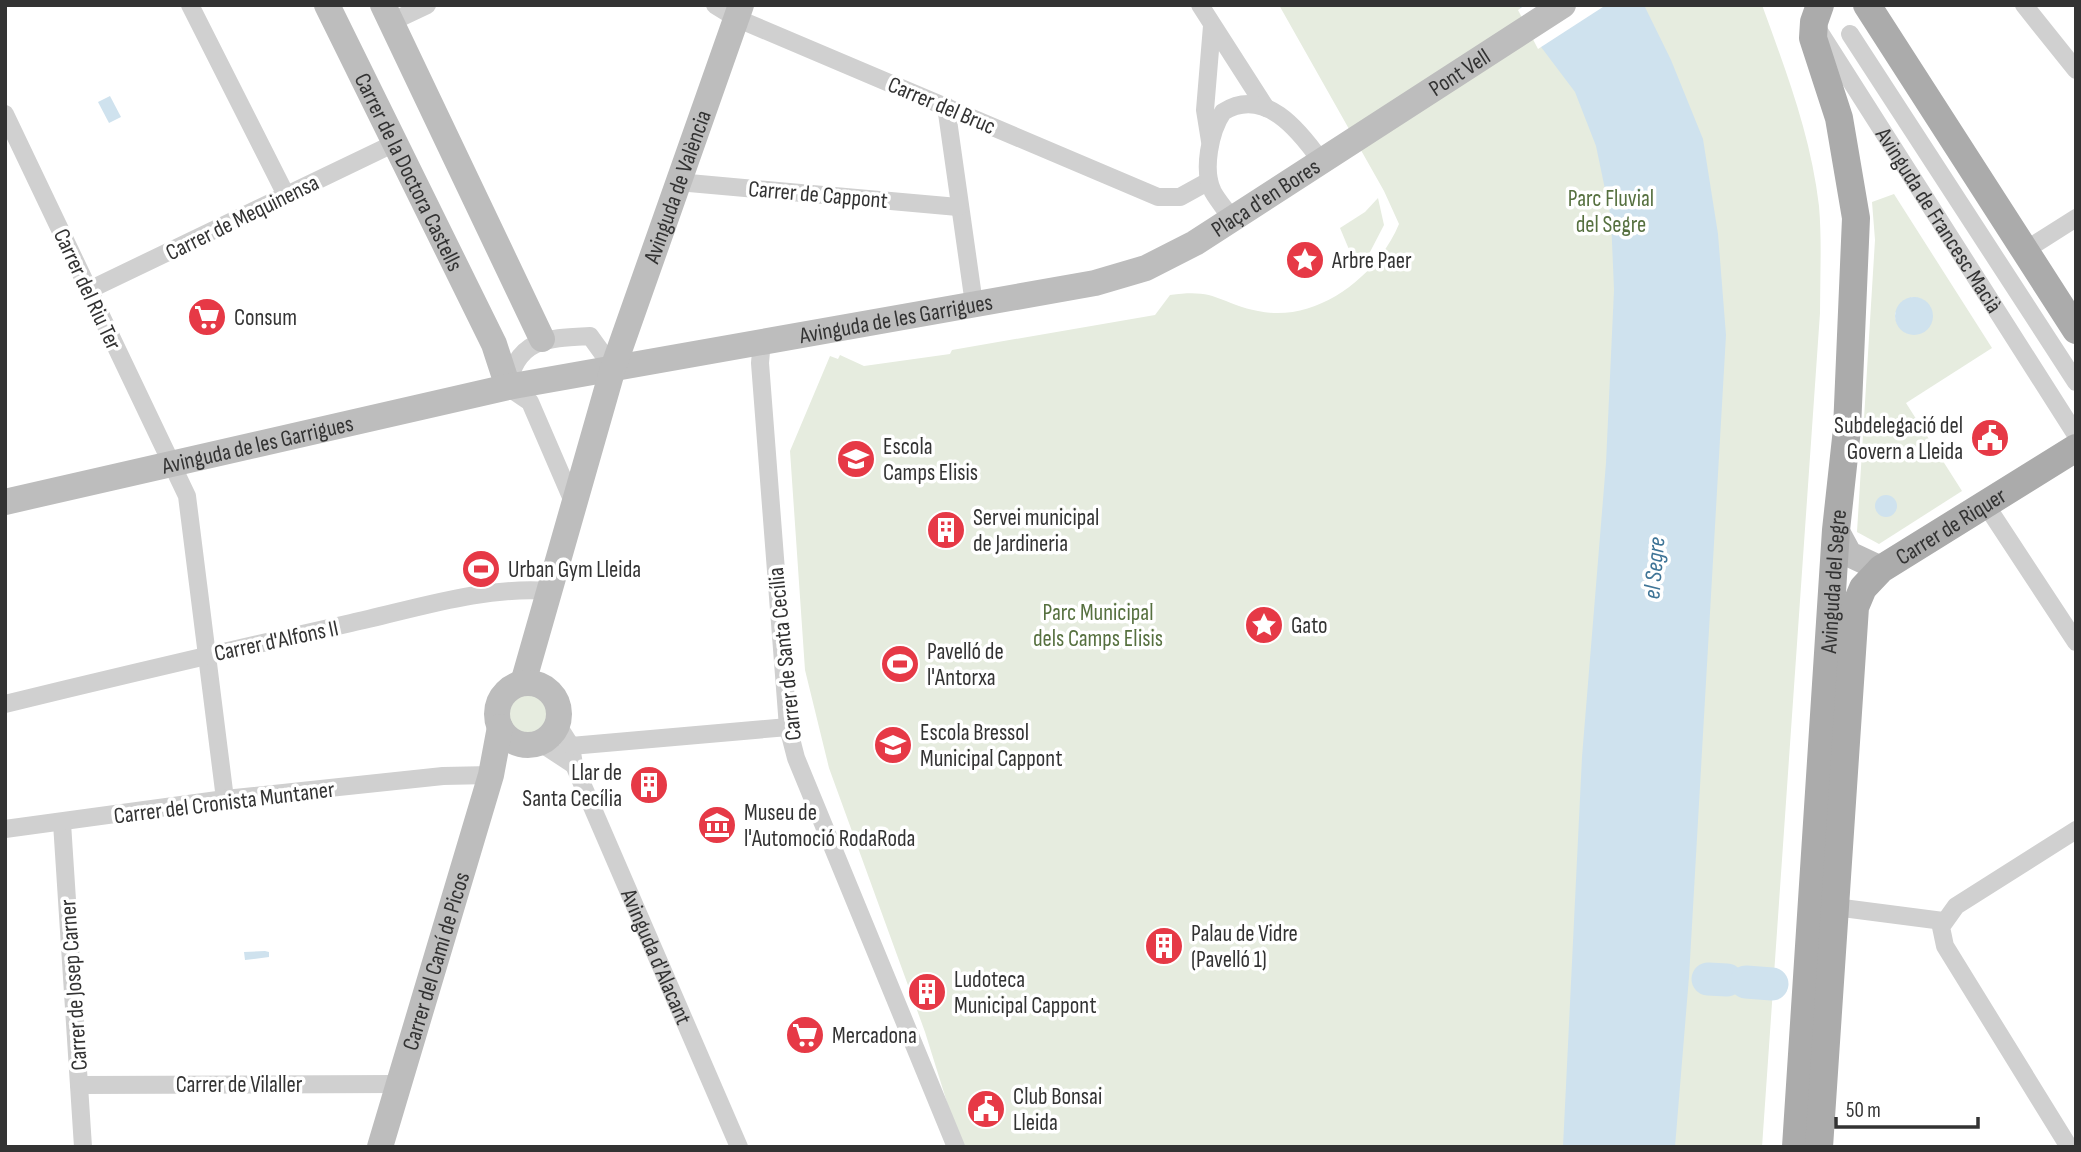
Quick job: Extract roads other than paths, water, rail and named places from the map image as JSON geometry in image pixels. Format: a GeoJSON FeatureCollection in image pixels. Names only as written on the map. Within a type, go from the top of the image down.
{"type":"FeatureCollection","features":[{"type":"Feature","properties":{"kind":"main road"},"geometry":{"type":"LineString","coordinates":[[1867,5],[2076,330]]}},
{"type":"Feature","properties":{"kind":"main road","name":"Avinguda del Segre"},"geometry":{"type":"LineString","coordinates":[[1796,1147],[1836,530],[1847,429],[1856,218],[1839,118],[1813,38],[1813,11]]}},
{"type":"Feature","properties":{"kind":"main road","name":"Carrer de Riquer"},"geometry":{"type":"LineString","coordinates":[[1881,569],[2076,448]]}},
{"type":"Feature","properties":{"kind":"main road","name":"Avinguda del Segre"},"geometry":{"type":"LineString","coordinates":[[1819,1147],[1855,607],[1863,588],[1881,569]]}},
{"type":"Feature","properties":{"kind":"street"},"geometry":{"type":"LineString","coordinates":[[190,5],[286,195]]}},
{"type":"Feature","properties":{"kind":"street","name":"Carrer de la Doctora Castells"},"geometry":{"type":"LineString","coordinates":[[327,5],[490,337],[508,387]]}},
{"type":"Feature","properties":{"kind":"street"},"geometry":{"type":"LineString","coordinates":[[387,13],[427,5]]}},
{"type":"Feature","properties":{"kind":"street"},"geometry":{"type":"LineString","coordinates":[[1200,5],[1266,108]]}},
{"type":"Feature","properties":{"kind":"street","name":"Pont Vell"},"geometry":{"type":"LineString","coordinates":[[1353,139],[1563,5]]}},
{"type":"Feature","properties":{"kind":"street"},"geometry":{"type":"LineString","coordinates":[[2024,5],[2076,70]]}},
{"type":"Feature","properties":{"kind":"street","name":"Carrer del Bruc"},"geometry":{"type":"LineString","coordinates":[[731,10],[1151,194],[1172,199],[1209,181]]}},
{"type":"Feature","properties":{"kind":"street","name":"Avinguda de València"},"geometry":{"type":"LineString","coordinates":[[612,368],[678,182],[731,10]]}},
{"type":"Feature","properties":{"kind":"street","name":"Avinguda de Francesc Macià"},"geometry":{"type":"LineString","coordinates":[[1813,11],[2076,435]]}},
{"type":"Feature","properties":{"kind":"street","name":"Carrer de la Doctora Castells"},"geometry":{"type":"LineString","coordinates":[[387,13],[542,339]]}},
{"type":"Feature","properties":{"kind":"street"},"geometry":{"type":"LineString","coordinates":[[1212,26],[1205,110],[1210,144],[1209,181],[1213,192],[1232,219]]}},
{"type":"Feature","properties":{"kind":"street","name":"Avinguda de Francesc Macià"},"geometry":{"type":"LineString","coordinates":[[1850,34],[2076,382]]}},
{"type":"Feature","properties":{"kind":"street"},"geometry":{"type":"LineString","coordinates":[[1210,144],[1219,118],[1229,108],[1242,103],[1266,108],[1296,127],[1321,161]]}},
{"type":"Feature","properties":{"kind":"street"},"geometry":{"type":"LineString","coordinates":[[946,106],[958,207],[974,304]]}},
{"type":"Feature","properties":{"kind":"street","name":"Carrer del Riu Ter"},"geometry":{"type":"LineString","coordinates":[[5,114],[11,144],[89,290],[169,464],[187,496],[225,799]]}},
{"type":"Feature","properties":{"kind":"street","name":"Plaça d'en Bores"},"geometry":{"type":"LineString","coordinates":[[1174,254],[1353,139]]}},
{"type":"Feature","properties":{"kind":"street","name":"Carrer de Mequinensa"},"geometry":{"type":"LineString","coordinates":[[89,290],[395,143]]}},
{"type":"Feature","properties":{"kind":"street","name":"Carrer de Cappont"},"geometry":{"type":"LineString","coordinates":[[678,182],[958,207]]}},
{"type":"Feature","properties":{"kind":"street"},"geometry":{"type":"LineString","coordinates":[[2024,251],[2076,218]]}},
{"type":"Feature","properties":{"kind":"street","name":"Avinguda de les Garrigues"},"geometry":{"type":"LineString","coordinates":[[5,502],[508,387],[1095,283],[1146,268],[1174,254]]}},
{"type":"Feature","properties":{"kind":"street"},"geometry":{"type":"LineString","coordinates":[[523,683],[574,504],[612,368],[590,336],[542,339],[515,361],[508,387],[530,402],[574,504]]}},
{"type":"Feature","properties":{"kind":"street","name":"Carrer de Santa Cecília"},"geometry":{"type":"LineString","coordinates":[[762,340],[760,363],[788,727],[796,758],[956,1147]]}},
{"type":"Feature","properties":{"kind":"street"},"geometry":{"type":"LineString","coordinates":[[1986,505],[2076,642]]}},
{"type":"Feature","properties":{"kind":"street","name":"Carrer de Riquer"},"geometry":{"type":"LineString","coordinates":[[1836,530],[1849,554],[1881,569]]}},
{"type":"Feature","properties":{"kind":"street","name":"Carrer d'Alfons II"},"geometry":{"type":"LineString","coordinates":[[5,704],[208,655],[475,596],[527,589],[549,591]]}},
{"type":"Feature","properties":{"kind":"street"},"geometry":{"type":"LineString","coordinates":[[547,739],[558,708],[552,694],[539,685],[523,683],[506,692],[501,699],[497,718],[509,738],[547,739],[788,727]]}},
{"type":"Feature","properties":{"kind":"street","name":"Carrer del Camí de Picos"},"geometry":{"type":"LineString","coordinates":[[380,1147],[493,765],[500,727]]}},
{"type":"Feature","properties":{"kind":"street"},"geometry":{"type":"LineString","coordinates":[[547,739],[574,765]]}},
{"type":"Feature","properties":{"kind":"street","name":"Carrer del Camí de Picos"},"geometry":{"type":"LineString","coordinates":[[493,765],[547,739]]}},
{"type":"Feature","properties":{"kind":"street","name":"Avinguda d'Alacant"},"geometry":{"type":"LineString","coordinates":[[547,739],[574,765],[739,1147]]}},
{"type":"Feature","properties":{"kind":"street","name":"Carrer del Cronista Muntaner"},"geometry":{"type":"LineString","coordinates":[[5,830],[225,799],[443,776],[493,765]]}},
{"type":"Feature","properties":{"kind":"street"},"geometry":{"type":"LineString","coordinates":[[443,776],[482,802]]}},
{"type":"Feature","properties":{"kind":"street","name":"Carrer de Josep Carner"},"geometry":{"type":"LineString","coordinates":[[62,823],[83,1147]]}},
{"type":"Feature","properties":{"kind":"street"},"geometry":{"type":"LineString","coordinates":[[2069,1147],[1941,936],[1943,921],[1956,906],[2076,830]]}},
{"type":"Feature","properties":{"kind":"street"},"geometry":{"type":"LineString","coordinates":[[1835,907],[1943,921]]}},
{"type":"Feature","properties":{"kind":"street","name":"Carrer de Vilaller"},"geometry":{"type":"LineString","coordinates":[[79,1085],[398,1083]]}},
{"type":"Feature","properties":{"kind":"water","name":"el Segre"},"geometry":{"type":"Polygon","coordinates":[[[1519,5],[1644,5],[1671,60],[1703,139],[1718,234],[1726,335],[1689,977],[1675,1147],[1563,1147],[1582,757],[1606,463],[1614,290],[1611,218],[1596,146],[1575,92],[1538,43],[1519,5]]]}},
{"type":"Feature","properties":{"kind":"water"},"geometry":{"type":"Polygon","coordinates":[[[110,96],[121,117],[109,123],[98,102],[110,96]]]}},
{"type":"Feature","properties":{"kind":"water"},"geometry":{"type":"Polygon","coordinates":[[[1914,297],[1927,303],[1933,316],[1927,329],[1914,335],[1901,329],[1895,316],[1901,303],[1914,297]]]}},
{"type":"Feature","properties":{"kind":"water"},"geometry":{"type":"Polygon","coordinates":[[[1886,495],[1894,498],[1897,506],[1894,514],[1886,517],[1878,514],[1875,506],[1878,498],[1886,495]]]}},
{"type":"Feature","properties":{"kind":"water"},"geometry":{"type":"Polygon","coordinates":[[[244,952],[269,952],[269,957],[245,960],[244,952]]]}},
{"type":"Feature","properties":{"kind":"waterway"},"geometry":{"type":"LineString","coordinates":[[1708,979],[1727,980]]}},
{"type":"Feature","properties":{"kind":"waterway"},"geometry":{"type":"LineString","coordinates":[[1746,982],[1772,984]]}},
{"type":"Feature","properties":{"kind":"place","name":"Arbre Paer"},"geometry":{"type":"Point","coordinates":[1305,260]}},
{"type":"Feature","properties":{"kind":"place","name":"Consum"},"geometry":{"type":"Point","coordinates":[207,317]}},
{"type":"Feature","properties":{"kind":"place","name":"Subdelegació del Govern a Lleida"},"geometry":{"type":"Point","coordinates":[1990,438]}},
{"type":"Feature","properties":{"kind":"place","name":"Escola Camps Elisis"},"geometry":{"type":"Point","coordinates":[856,459]}},
{"type":"Feature","properties":{"kind":"place","name":"Servei municipal de Jardineria"},"geometry":{"type":"Point","coordinates":[946,530]}},
{"type":"Feature","properties":{"kind":"place","name":"Urban Gym Lleida"},"geometry":{"type":"Point","coordinates":[481,569]}},
{"type":"Feature","properties":{"kind":"place","name":"Gato"},"geometry":{"type":"Point","coordinates":[1264,625]}},
{"type":"Feature","properties":{"kind":"place","name":"Pavelló de l'Antorxa"},"geometry":{"type":"Point","coordinates":[900,664]}},
{"type":"Feature","properties":{"kind":"place","name":"Escola Bressol Municipal Cappont"},"geometry":{"type":"Point","coordinates":[893,745]}},
{"type":"Feature","properties":{"kind":"place","name":"Llar de Santa Cecília"},"geometry":{"type":"Point","coordinates":[649,785]}},
{"type":"Feature","properties":{"kind":"place","name":"Museu de l'Automoció RodaRoda"},"geometry":{"type":"Point","coordinates":[717,825]}},
{"type":"Feature","properties":{"kind":"place","name":"Palau de Vidre (Pavelló 1)"},"geometry":{"type":"Point","coordinates":[1164,946]}},
{"type":"Feature","properties":{"kind":"place","name":"Ludoteca Municipal Cappont"},"geometry":{"type":"Point","coordinates":[927,992]}},
{"type":"Feature","properties":{"kind":"place","name":"Mercadona"},"geometry":{"type":"Point","coordinates":[805,1035]}},
{"type":"Feature","properties":{"kind":"place","name":"Club Bonsai Lleida"},"geometry":{"type":"Point","coordinates":[986,1109]}},
{"type":"Feature","properties":{"kind":"park label","name":"Parc Fluvial del Segre"},"geometry":{"type":"Point","coordinates":[1611,211]}},
{"type":"Feature","properties":{"kind":"park label","name":"Parc Municipal dels Camps Elisis"},"geometry":{"type":"Point","coordinates":[1098,625]}}]}
